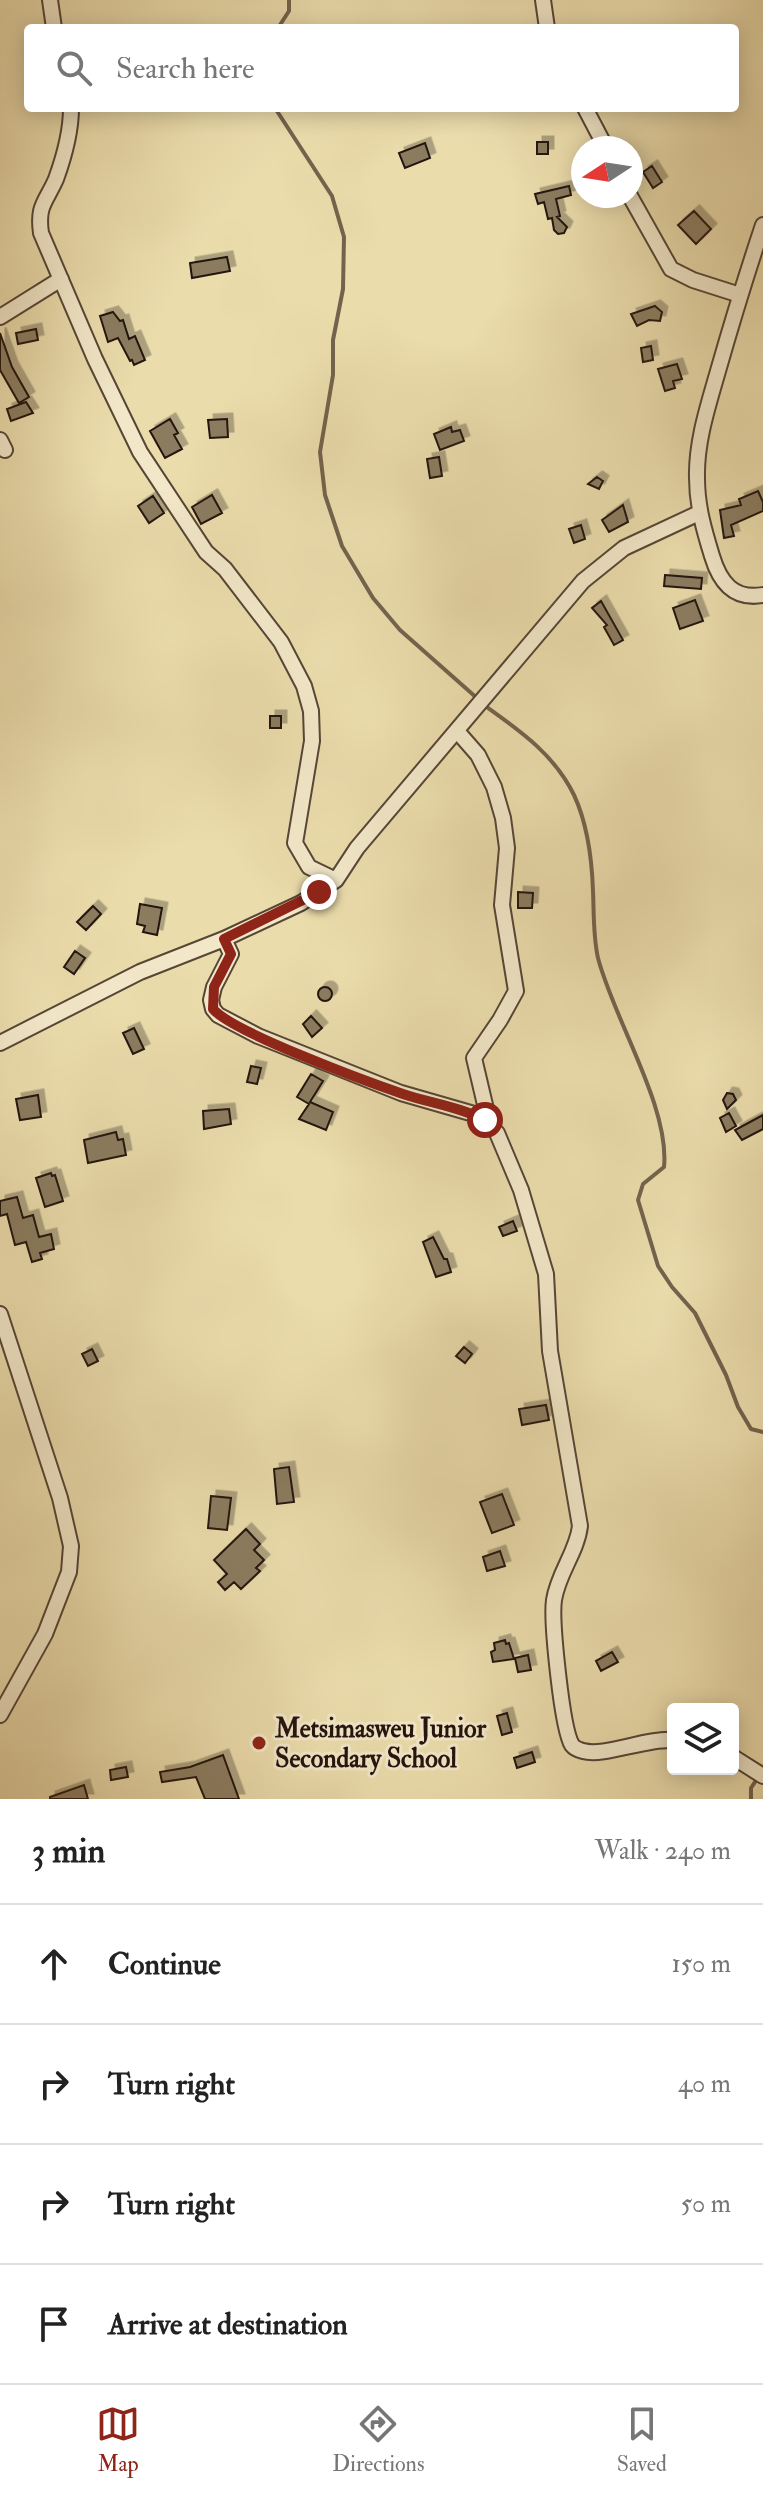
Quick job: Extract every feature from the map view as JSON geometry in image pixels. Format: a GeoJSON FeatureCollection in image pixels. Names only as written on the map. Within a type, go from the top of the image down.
{"type":"FeatureCollection","features":[{"type":"Feature","properties":{"kind":"street"},"geometry":{"type":"LineString","coordinates":[[50,0],[53,24]]}},
{"type":"Feature","properties":{"kind":"street"},"geometry":{"type":"LineString","coordinates":[[543,0],[546,24]]}},
{"type":"Feature","properties":{"kind":"street"},"geometry":{"type":"LineString","coordinates":[[70,112],[55,181],[40,204],[38,218],[41,233],[95,359],[140,452],[206,552],[225,569],[281,642],[304,686],[311,711],[312,741],[295,843],[309,867],[336,880]]}},
{"type":"Feature","properties":{"kind":"street"},"geometry":{"type":"LineString","coordinates":[[587,112],[600,136]]}},
{"type":"Feature","properties":{"kind":"street"},"geometry":{"type":"LineString","coordinates":[[637,208],[671,269],[693,280],[740,295]]}},
{"type":"Feature","properties":{"kind":"street"},"geometry":{"type":"LineString","coordinates":[[763,225],[700,436],[697,475],[699,513],[713,561],[725,584],[737,594],[750,597],[763,595]]}},
{"type":"Feature","properties":{"kind":"street"},"geometry":{"type":"LineString","coordinates":[[0,317],[61,279]]}},
{"type":"Feature","properties":{"kind":"street"},"geometry":{"type":"LineString","coordinates":[[0,1043],[140,972],[224,939],[301,903],[336,880],[357,848],[583,581],[624,548],[699,513]]}},
{"type":"Feature","properties":{"kind":"street"},"geometry":{"type":"LineString","coordinates":[[460,726],[494,787],[507,848],[502,905],[516,991],[474,1058],[490,1126]]}},
{"type":"Feature","properties":{"kind":"street"},"geometry":{"type":"LineString","coordinates":[[224,939],[231,954],[214,987],[211,1000],[218,1015],[258,1036],[401,1093],[474,1114],[497,1133],[521,1190],[546,1274],[550,1351],[580,1526],[579,1539],[554,1599],[562,1699],[571,1744],[578,1750],[588,1752],[667,1740]]}},
{"type":"Feature","properties":{"kind":"street"},"geometry":{"type":"LineString","coordinates":[[0,1314],[60,1498],[71,1546],[69,1572],[45,1634],[0,1715]]}},
{"type":"Feature","properties":{"kind":"street"},"geometry":{"type":"LineString","coordinates":[[739,1761],[763,1776]]}},
{"type":"Feature","properties":{"kind":"building"},"geometry":{"type":"Polygon","coordinates":[[[537,142],[548,142],[548,154],[537,154],[537,142]]]}},
{"type":"Feature","properties":{"kind":"building"},"geometry":{"type":"Polygon","coordinates":[[[425,143],[430,158],[405,168],[399,153],[425,143]]]}},
{"type":"Feature","properties":{"kind":"building"},"geometry":{"type":"Polygon","coordinates":[[[652,166],[662,182],[653,188],[643,172],[652,166]]]}},
{"type":"Feature","properties":{"kind":"building"},"geometry":{"type":"Polygon","coordinates":[[[569,186],[571,195],[556,199],[560,216],[557,217],[567,227],[564,233],[558,234],[554,230],[544,202],[538,204],[535,194],[569,186]]]}},
{"type":"Feature","properties":{"kind":"building"},"geometry":{"type":"Polygon","coordinates":[[[694,211],[711,229],[696,244],[678,225],[694,211]]]}},
{"type":"Feature","properties":{"kind":"building"},"geometry":{"type":"Polygon","coordinates":[[[227,257],[230,271],[192,278],[190,263],[227,257]]]}},
{"type":"Feature","properties":{"kind":"building"},"geometry":{"type":"Polygon","coordinates":[[[655,306],[662,312],[660,321],[649,320],[637,326],[631,314],[655,306]]]}},
{"type":"Feature","properties":{"kind":"building"},"geometry":{"type":"Polygon","coordinates":[[[113,312],[120,321],[123,320],[129,339],[135,336],[145,360],[134,365],[118,338],[108,342],[100,316],[113,312]]]}},
{"type":"Feature","properties":{"kind":"building"},"geometry":{"type":"Polygon","coordinates":[[[36,329],[38,340],[18,344],[16,333],[36,329]]]}},
{"type":"Feature","properties":{"kind":"building"},"geometry":{"type":"Polygon","coordinates":[[[0,333],[12,367],[29,397],[19,403],[0,370],[0,333]]]}},
{"type":"Feature","properties":{"kind":"building"},"geometry":{"type":"Polygon","coordinates":[[[651,346],[653,360],[643,362],[641,348],[651,346]]]}},
{"type":"Feature","properties":{"kind":"building"},"geometry":{"type":"Polygon","coordinates":[[[677,364],[682,379],[673,381],[675,388],[665,391],[658,369],[677,364]]]}},
{"type":"Feature","properties":{"kind":"building"},"geometry":{"type":"Polygon","coordinates":[[[26,402],[33,413],[11,421],[7,409],[26,402]]]}},
{"type":"Feature","properties":{"kind":"building"},"geometry":{"type":"Polygon","coordinates":[[[170,419],[182,449],[165,458],[150,431],[170,419]]]}},
{"type":"Feature","properties":{"kind":"building"},"geometry":{"type":"Polygon","coordinates":[[[227,419],[228,437],[210,438],[208,420],[227,419]]]}},
{"type":"Feature","properties":{"kind":"building"},"geometry":{"type":"Polygon","coordinates":[[[451,427],[452,432],[460,430],[464,441],[440,450],[434,434],[451,427]]]}},
{"type":"Feature","properties":{"kind":"building"},"geometry":{"type":"Polygon","coordinates":[[[439,457],[442,476],[430,478],[427,459],[439,457]]]}},
{"type":"Feature","properties":{"kind":"building"},"geometry":{"type":"Polygon","coordinates":[[[597,477],[603,481],[599,489],[588,484],[597,477]]]}},
{"type":"Feature","properties":{"kind":"building"},"geometry":{"type":"Polygon","coordinates":[[[758,491],[763,511],[731,525],[734,536],[724,538],[720,510],[741,505],[739,499],[758,491]]]}},
{"type":"Feature","properties":{"kind":"building"},"geometry":{"type":"Polygon","coordinates":[[[212,495],[222,513],[201,524],[192,507],[212,495]]]}},
{"type":"Feature","properties":{"kind":"building"},"geometry":{"type":"Polygon","coordinates":[[[153,496],[164,513],[149,523],[138,506],[153,496]]]}},
{"type":"Feature","properties":{"kind":"building"},"geometry":{"type":"Polygon","coordinates":[[[623,505],[628,522],[609,532],[602,520],[623,505]]]}},
{"type":"Feature","properties":{"kind":"building"},"geometry":{"type":"Polygon","coordinates":[[[581,525],[585,539],[574,543],[569,529],[581,525]]]}},
{"type":"Feature","properties":{"kind":"building"},"geometry":{"type":"Polygon","coordinates":[[[665,575],[702,578],[701,589],[664,586],[665,575]]]}},
{"type":"Feature","properties":{"kind":"building"},"geometry":{"type":"Polygon","coordinates":[[[695,600],[703,621],[680,629],[673,608],[695,600]]]}},
{"type":"Feature","properties":{"kind":"building"},"geometry":{"type":"Polygon","coordinates":[[[601,601],[623,640],[614,645],[604,627],[607,625],[592,608],[601,601]]]}},
{"type":"Feature","properties":{"kind":"building"},"geometry":{"type":"Polygon","coordinates":[[[270,716],[281,716],[281,728],[270,728],[270,716]]]}},
{"type":"Feature","properties":{"kind":"building"},"geometry":{"type":"Polygon","coordinates":[[[518,892],[533,893],[532,908],[518,908],[518,892]]]}},
{"type":"Feature","properties":{"kind":"building"},"geometry":{"type":"Polygon","coordinates":[[[140,904],[162,908],[157,935],[143,932],[145,926],[137,924],[140,904]]]}},
{"type":"Feature","properties":{"kind":"building"},"geometry":{"type":"Polygon","coordinates":[[[93,906],[101,914],[86,930],[77,922],[93,906]]]}},
{"type":"Feature","properties":{"kind":"building"},"geometry":{"type":"Polygon","coordinates":[[[75,951],[85,958],[74,974],[64,967],[75,951]]]}},
{"type":"Feature","properties":{"kind":"building"},"geometry":{"type":"Polygon","coordinates":[[[325,987],[332,994],[325,1001],[318,994],[325,987]]]}},
{"type":"Feature","properties":{"kind":"building"},"geometry":{"type":"Polygon","coordinates":[[[311,1016],[322,1028],[312,1037],[303,1024],[311,1016]]]}},
{"type":"Feature","properties":{"kind":"building"},"geometry":{"type":"Polygon","coordinates":[[[134,1028],[144,1049],[133,1054],[123,1033],[134,1028]]]}},
{"type":"Feature","properties":{"kind":"building"},"geometry":{"type":"Polygon","coordinates":[[[251,1066],[261,1068],[257,1084],[247,1082],[251,1066]]]}},
{"type":"Feature","properties":{"kind":"building"},"geometry":{"type":"Polygon","coordinates":[[[311,1074],[323,1081],[310,1102],[333,1112],[326,1130],[299,1119],[309,1104],[297,1097],[311,1074]]]}},
{"type":"Feature","properties":{"kind":"building"},"geometry":{"type":"Polygon","coordinates":[[[727,1093],[733,1094],[736,1100],[727,1109],[723,1100],[727,1093]]]}},
{"type":"Feature","properties":{"kind":"building"},"geometry":{"type":"Polygon","coordinates":[[[38,1095],[41,1117],[20,1120],[16,1099],[38,1095]]]}},
{"type":"Feature","properties":{"kind":"building"},"geometry":{"type":"Polygon","coordinates":[[[229,1109],[231,1124],[204,1129],[203,1111],[229,1109]]]}},
{"type":"Feature","properties":{"kind":"building"},"geometry":{"type":"Polygon","coordinates":[[[729,1113],[736,1126],[726,1132],[720,1118],[729,1113]]]}},
{"type":"Feature","properties":{"kind":"building"},"geometry":{"type":"Polygon","coordinates":[[[763,1115],[763,1129],[742,1140],[735,1130],[763,1115]]]}},
{"type":"Feature","properties":{"kind":"building"},"geometry":{"type":"Polygon","coordinates":[[[116,1132],[118,1140],[123,1139],[126,1155],[88,1163],[84,1140],[116,1132]]]}},
{"type":"Feature","properties":{"kind":"building"},"geometry":{"type":"Polygon","coordinates":[[[51,1173],[55,1175],[63,1201],[45,1207],[36,1178],[51,1173]]]}},
{"type":"Feature","properties":{"kind":"building"},"geometry":{"type":"Polygon","coordinates":[[[17,1197],[23,1218],[33,1215],[39,1237],[51,1234],[54,1249],[40,1253],[42,1259],[32,1262],[26,1242],[15,1245],[7,1214],[0,1216],[0,1201],[17,1197]]]}},
{"type":"Feature","properties":{"kind":"building"},"geometry":{"type":"Polygon","coordinates":[[[513,1221],[517,1231],[503,1236],[499,1227],[513,1221]]]}},
{"type":"Feature","properties":{"kind":"building"},"geometry":{"type":"Polygon","coordinates":[[[433,1237],[451,1272],[436,1277],[423,1242],[433,1237]]]}},
{"type":"Feature","properties":{"kind":"building"},"geometry":{"type":"Polygon","coordinates":[[[464,1347],[472,1354],[465,1363],[456,1356],[464,1347]]]}},
{"type":"Feature","properties":{"kind":"building"},"geometry":{"type":"Polygon","coordinates":[[[92,1349],[98,1361],[88,1366],[82,1354],[92,1349]]]}},
{"type":"Feature","properties":{"kind":"building"},"geometry":{"type":"Polygon","coordinates":[[[546,1405],[549,1420],[522,1425],[519,1409],[546,1405]]]}},
{"type":"Feature","properties":{"kind":"building"},"geometry":{"type":"Polygon","coordinates":[[[289,1467],[294,1502],[277,1504],[274,1469],[289,1467]]]}},
{"type":"Feature","properties":{"kind":"building"},"geometry":{"type":"Polygon","coordinates":[[[502,1494],[514,1525],[492,1533],[480,1502],[502,1494]]]}},
{"type":"Feature","properties":{"kind":"building"},"geometry":{"type":"Polygon","coordinates":[[[211,1496],[231,1498],[227,1530],[208,1528],[211,1496]]]}},
{"type":"Feature","properties":{"kind":"building"},"geometry":{"type":"Polygon","coordinates":[[[246,1529],[260,1544],[254,1550],[264,1560],[256,1568],[260,1571],[241,1589],[234,1582],[225,1590],[218,1582],[227,1574],[214,1560],[246,1529]]]}},
{"type":"Feature","properties":{"kind":"building"},"geometry":{"type":"Polygon","coordinates":[[[500,1551],[505,1566],[487,1571],[483,1557],[500,1551]]]}},
{"type":"Feature","properties":{"kind":"building"},"geometry":{"type":"Polygon","coordinates":[[[505,1640],[514,1659],[493,1662],[491,1652],[495,1650],[494,1643],[505,1640]]]}},
{"type":"Feature","properties":{"kind":"building"},"geometry":{"type":"Polygon","coordinates":[[[612,1652],[618,1662],[601,1671],[596,1661],[612,1652]]]}},
{"type":"Feature","properties":{"kind":"building"},"geometry":{"type":"Polygon","coordinates":[[[528,1655],[531,1670],[518,1672],[515,1658],[528,1655]]]}},
{"type":"Feature","properties":{"kind":"building"},"geometry":{"type":"Polygon","coordinates":[[[507,1713],[512,1732],[502,1735],[497,1716],[507,1713]]]}},
{"type":"Feature","properties":{"kind":"building"},"geometry":{"type":"Polygon","coordinates":[[[532,1752],[535,1762],[517,1768],[514,1758],[532,1752]]]}},
{"type":"Feature","properties":{"kind":"building"},"geometry":{"type":"Polygon","coordinates":[[[223,1755],[239,1799],[205,1799],[196,1777],[162,1782],[160,1772],[190,1767],[223,1755]]]}},
{"type":"Feature","properties":{"kind":"building"},"geometry":{"type":"Polygon","coordinates":[[[126,1767],[128,1777],[111,1780],[110,1770],[126,1767]]]}},
{"type":"Feature","properties":{"kind":"building"},"geometry":{"type":"Polygon","coordinates":[[[84,1785],[88,1799],[50,1799],[50,1797],[84,1785]]]}},
{"type":"Feature","properties":{"kind":"waterway"},"geometry":{"type":"LineString","coordinates":[[281,24],[289,11],[289,0]]}},
{"type":"Feature","properties":{"kind":"waterway"},"geometry":{"type":"LineString","coordinates":[[278,112],[332,196],[344,237],[343,289],[333,340],[333,375],[320,452],[325,495],[342,546],[373,598],[400,630],[478,699]]}},
{"type":"Feature","properties":{"kind":"waterway"},"geometry":{"type":"LineString","coordinates":[[484,705],[546,755],[566,780],[579,806],[590,855],[598,958],[650,1091],[664,1143],[664,1167],[643,1184],[638,1200],[658,1266],[695,1313],[751,1429],[763,1432]]}},
{"type":"Feature","properties":{"kind":"waterway"},"geometry":{"type":"LineString","coordinates":[[751,1799],[751,1788],[759,1776]]}},
{"type":"Feature","properties":{"kind":"place","name":"Metsimasweu Junior Secondary School"},"geometry":{"type":"Point","coordinates":[259,1743]}},
{"type":"Feature","properties":{"kind":"route"},"geometry":{"type":"LineString","coordinates":[[319,892],[224,939],[231,954],[214,987],[211,1000],[213,1009],[218,1015],[258,1036],[401,1093],[485,1120]]}}]}
